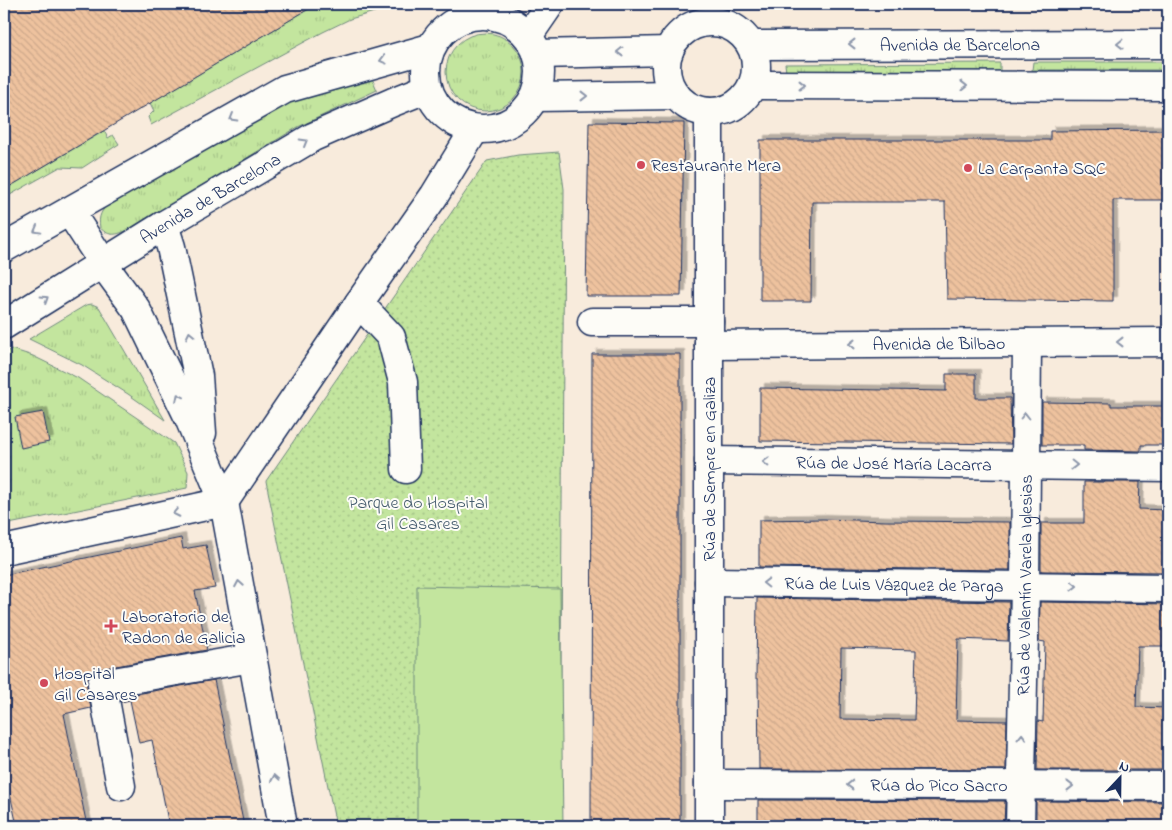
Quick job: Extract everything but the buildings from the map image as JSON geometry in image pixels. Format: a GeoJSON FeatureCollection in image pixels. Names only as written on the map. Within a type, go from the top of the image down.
{"type":"FeatureCollection","features":[{"type":"Feature","properties":{"kind":"street"},"geometry":{"type":"LineString","coordinates":[[533,45],[550,4]]}},
{"type":"Feature","properties":{"kind":"street"},"geometry":{"type":"LineString","coordinates":[[493,9],[503,18],[517,26],[533,45],[540,68],[540,83],[535,96],[525,112],[510,123],[494,129],[475,129],[459,125],[445,116],[434,104],[425,75],[426,61],[430,48],[440,33],[454,22],[493,9]]}},
{"type":"Feature","properties":{"kind":"street"},"geometry":{"type":"LineString","coordinates":[[701,22],[729,25],[742,33],[751,44],[756,58],[756,71],[748,94],[740,102],[720,111],[697,110],[686,104],[676,95],[670,85],[666,74],[669,50],[676,38],[687,29],[701,22]]}},
{"type":"Feature","properties":{"kind":"street","name":"Avenida de Barcelona"},"geometry":{"type":"LineString","coordinates":[[751,44],[1168,44]]}},
{"type":"Feature","properties":{"kind":"street"},"geometry":{"type":"LineString","coordinates":[[533,45],[669,50]]}},
{"type":"Feature","properties":{"kind":"street"},"geometry":{"type":"LineString","coordinates":[[4,248],[285,89],[430,48]]}},
{"type":"Feature","properties":{"kind":"street"},"geometry":{"type":"LineString","coordinates":[[753,84],[1168,86]]}},
{"type":"Feature","properties":{"kind":"street","name":"Avenida de Barcelona"},"geometry":{"type":"LineString","coordinates":[[4,325],[164,225],[313,137],[428,88]]}},
{"type":"Feature","properties":{"kind":"street"},"geometry":{"type":"LineString","coordinates":[[535,96],[676,95]]}},
{"type":"Feature","properties":{"kind":"street","name":"Rúa de Sempre en Galiza"},"geometry":{"type":"LineString","coordinates":[[709,112],[710,826]]}},
{"type":"Feature","properties":{"kind":"street"},"geometry":{"type":"LineString","coordinates":[[4,550],[224,502],[434,196],[475,129]]}},
{"type":"Feature","properties":{"kind":"street"},"geometry":{"type":"LineString","coordinates":[[70,212],[136,309],[189,418],[224,502],[283,826]]}},
{"type":"Feature","properties":{"kind":"street"},"geometry":{"type":"LineString","coordinates":[[164,225],[171,246],[198,376],[204,452]]}},
{"type":"Feature","properties":{"kind":"street"},"geometry":{"type":"LineString","coordinates":[[359,303],[392,337],[403,382],[406,469]]}},
{"type":"Feature","properties":{"kind":"street","name":"Avenida de Bilbao"},"geometry":{"type":"LineString","coordinates":[[592,322],[709,333],[1027,343],[1168,342]]}},
{"type":"Feature","properties":{"kind":"street","name":"Rúa de Valentín Varela Iglesias"},"geometry":{"type":"LineString","coordinates":[[1020,826],[1025,586],[1027,343]]}},
{"type":"Feature","properties":{"kind":"street","name":"Rúa de José María Lacarra"},"geometry":{"type":"LineString","coordinates":[[709,461],[1168,467]]}},
{"type":"Feature","properties":{"kind":"street","name":"Rúa de Luis Vázquez de Parga"},"geometry":{"type":"LineString","coordinates":[[709,582],[1168,588]]}},
{"type":"Feature","properties":{"kind":"street"},"geometry":{"type":"LineString","coordinates":[[121,786],[102,684],[252,658]]}},
{"type":"Feature","properties":{"kind":"street","name":"Rúa do Pico Sacro"},"geometry":{"type":"LineString","coordinates":[[709,784],[1168,786]]}},
{"type":"Feature","properties":{"kind":"green space"},"geometry":{"type":"Polygon","coordinates":[[[317,4],[402,4],[350,19],[323,32],[151,125],[148,117],[154,111],[150,103],[317,4]]]}},
{"type":"Feature","properties":{"kind":"green space"},"geometry":{"type":"Polygon","coordinates":[[[477,33],[493,33],[507,39],[518,50],[524,64],[524,80],[518,94],[507,105],[493,111],[477,111],[463,105],[452,94],[446,80],[446,64],[452,50],[463,39],[477,33]]]}},
{"type":"Feature","properties":{"kind":"green space"},"geometry":{"type":"Polygon","coordinates":[[[1033,62],[1168,62],[1168,70],[1032,70],[1033,62]]]}},
{"type":"Feature","properties":{"kind":"green space"},"geometry":{"type":"Polygon","coordinates":[[[1000,63],[1000,71],[786,72],[785,64],[1000,63]]]}},
{"type":"Feature","properties":{"kind":"green space"},"geometry":{"type":"Polygon","coordinates":[[[371,76],[377,90],[298,127],[128,230],[113,234],[107,233],[100,228],[99,220],[101,214],[110,202],[289,102],[371,76]]]}},
{"type":"Feature","properties":{"kind":"green space"},"geometry":{"type":"Polygon","coordinates":[[[104,131],[108,138],[113,135],[119,144],[82,168],[60,167],[10,195],[7,188],[104,131]]]}},
{"type":"Feature","properties":{"kind":"green space","name":"Parque do Hospital Gil Casares"},"geometry":{"type":"Polygon","coordinates":[[[559,152],[564,189],[560,826],[336,826],[266,481],[487,161],[518,155],[559,152]]]}},
{"type":"Feature","properties":{"kind":"green space"},"geometry":{"type":"Polygon","coordinates":[[[92,304],[99,307],[165,420],[82,365],[29,339],[86,305],[92,304]]]}},
{"type":"Feature","properties":{"kind":"green space"},"geometry":{"type":"Polygon","coordinates":[[[11,349],[33,356],[78,378],[174,443],[188,472],[187,488],[4,525],[4,354],[11,349]]]}},
{"type":"Feature","properties":{"kind":"green space"},"geometry":{"type":"Polygon","coordinates":[[[417,586],[560,589],[563,826],[417,826],[417,586]]]}},
{"type":"Feature","properties":{"kind":"place","name":"Restaurante Mera"},"geometry":{"type":"Point","coordinates":[641,165]}},
{"type":"Feature","properties":{"kind":"place","name":"La Carpanta SQC"},"geometry":{"type":"Point","coordinates":[968,168]}},
{"type":"Feature","properties":{"kind":"place","name":"Laboratorio de Radon de Galicia"},"geometry":{"type":"Point","coordinates":[111,626]}},
{"type":"Feature","properties":{"kind":"place","name":"Hospital Gil Casares"},"geometry":{"type":"Point","coordinates":[44,683]}}]}
